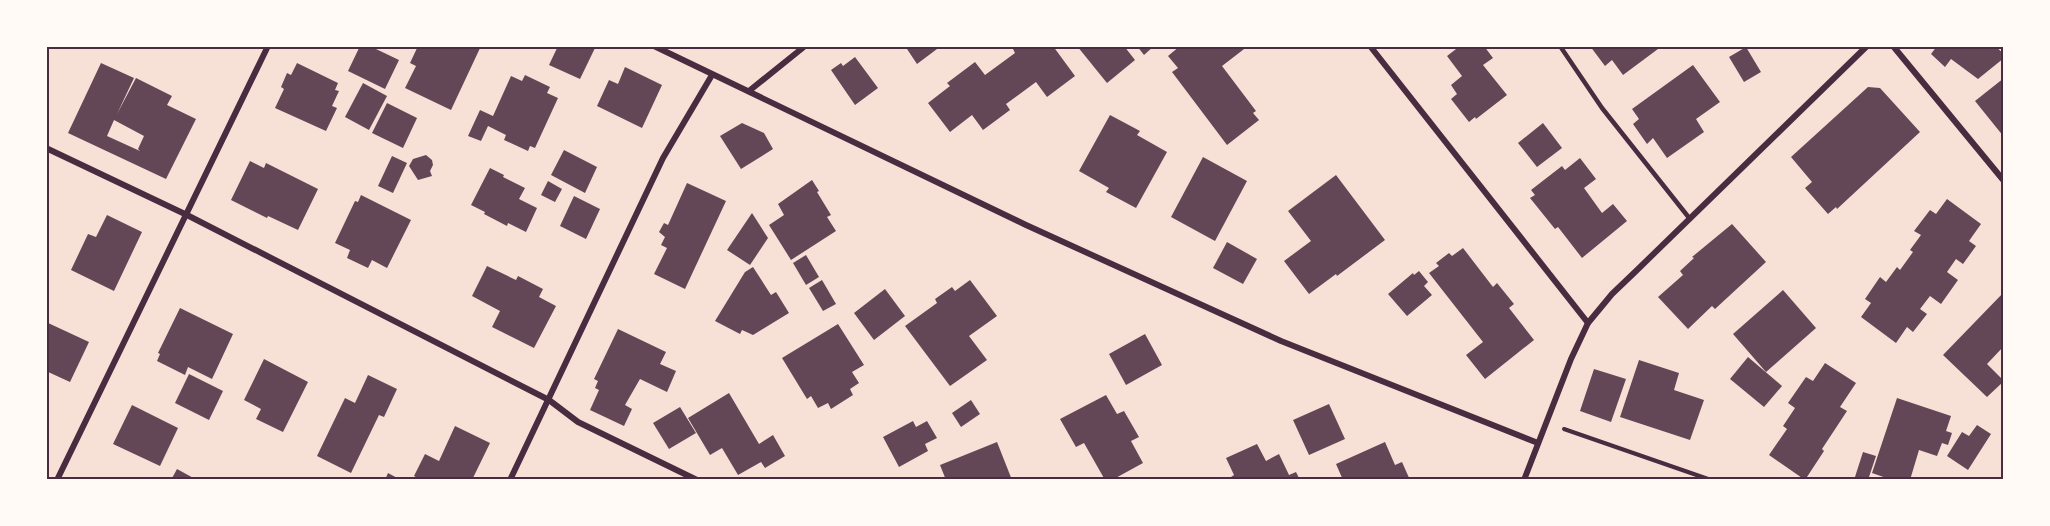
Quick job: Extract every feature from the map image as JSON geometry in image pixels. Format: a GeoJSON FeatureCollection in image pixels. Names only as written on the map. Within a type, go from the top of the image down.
{"type":"FeatureCollection","features":[{"type":"Feature","properties":{"kind":"street"},"geometry":{"type":"LineString","coordinates":[[57,480],[268,46]]}},
{"type":"Feature","properties":{"kind":"street"},"geometry":{"type":"LineString","coordinates":[[654,46],[1026,225],[1281,341],[1538,443]]}},
{"type":"Feature","properties":{"kind":"street"},"geometry":{"type":"LineString","coordinates":[[749,91],[805,46]]}},
{"type":"Feature","properties":{"kind":"street"},"geometry":{"type":"LineString","coordinates":[[1370,46],[1588,323]]}},
{"type":"Feature","properties":{"kind":"street"},"geometry":{"type":"LineString","coordinates":[[1524,480],[1571,359],[1588,323],[1612,294],[1867,46]]}},
{"type":"Feature","properties":{"kind":"street"},"geometry":{"type":"LineString","coordinates":[[1893,46],[2004,181]]}},
{"type":"Feature","properties":{"kind":"street"},"geometry":{"type":"LineString","coordinates":[[510,480],[663,158],[712,75]]}},
{"type":"Feature","properties":{"kind":"street"},"geometry":{"type":"LineString","coordinates":[[46,148],[187,215],[549,400],[578,422],[697,480]]}},
{"type":"Feature","properties":{"kind":"lane"},"geometry":{"type":"LineString","coordinates":[[1560,46],[1602,108],[1690,219]]}},
{"type":"Feature","properties":{"kind":"path"},"geometry":{"type":"LineString","coordinates":[[1546,422],[1711,480]]}},
{"type":"Feature","properties":{"kind":"building"},"geometry":{"type":"Polygon","coordinates":[[[360,46],[377,46],[376,49],[399,60],[385,89],[348,71],[360,46]]]}},
{"type":"Feature","properties":{"kind":"building"},"geometry":{"type":"Polygon","coordinates":[[[418,46],[481,46],[451,110],[405,88],[416,66],[410,63],[418,46]]]}},
{"type":"Feature","properties":{"kind":"building"},"geometry":{"type":"Polygon","coordinates":[[[558,46],[595,48],[580,79],[549,65],[558,46]]]}},
{"type":"Feature","properties":{"kind":"building"},"geometry":{"type":"Polygon","coordinates":[[[905,46],[941,46],[917,64],[905,46]]]}},
{"type":"Feature","properties":{"kind":"building"},"geometry":{"type":"Polygon","coordinates":[[[1016,46],[1053,46],[1075,76],[1047,97],[1036,82],[1006,104],[1010,110],[983,130],[972,115],[950,132],[928,103],[950,86],[947,83],[975,62],[985,75],[1015,53],[1013,49],[1016,46]]]}},
{"type":"Feature","properties":{"kind":"building"},"geometry":{"type":"Polygon","coordinates":[[[1077,46],[1124,46],[1135,60],[1107,83],[1077,46]]]}},
{"type":"Feature","properties":{"kind":"building"},"geometry":{"type":"Polygon","coordinates":[[[1137,46],[1154,46],[1144,55],[1137,46]]]}},
{"type":"Feature","properties":{"kind":"building"},"geometry":{"type":"Polygon","coordinates":[[[1180,46],[1248,46],[1222,66],[1256,111],[1253,113],[1259,120],[1227,145],[1172,72],[1178,68],[1168,56],[1180,46]]]}},
{"type":"Feature","properties":{"kind":"building"},"geometry":{"type":"Polygon","coordinates":[[[1460,46],[1484,46],[1493,58],[1483,65],[1507,95],[1469,122],[1451,99],[1457,94],[1451,85],[1462,76],[1447,56],[1460,46]]]}},
{"type":"Feature","properties":{"kind":"building"},"geometry":{"type":"Polygon","coordinates":[[[1590,46],[1656,46],[1658,49],[1623,75],[1612,60],[1605,66],[1590,46]]]}},
{"type":"Feature","properties":{"kind":"building"},"geometry":{"type":"Polygon","coordinates":[[[1937,46],[1995,46],[2004,54],[2004,58],[1978,79],[1951,59],[1945,67],[1931,54],[1937,46]]]}},
{"type":"Feature","properties":{"kind":"building"},"geometry":{"type":"Polygon","coordinates":[[[1746,47],[1761,72],[1744,82],[1729,57],[1746,47]]]}},
{"type":"Feature","properties":{"kind":"building"},"geometry":{"type":"Polygon","coordinates":[[[855,57],[878,88],[855,105],[831,70],[841,63],[843,66],[855,57]]]}},
{"type":"Feature","properties":{"kind":"building"},"geometry":{"type":"Polygon","coordinates":[[[101,63],[134,78],[117,114],[136,78],[172,96],[167,105],[196,119],[166,179],[68,133],[101,63]],[[114,120],[107,136],[140,151],[138,149],[144,136],[114,120]]]}},
{"type":"Feature","properties":{"kind":"building"},"geometry":{"type":"Polygon","coordinates":[[[297,63],[338,83],[335,90],[339,91],[332,106],[337,108],[326,131],[275,108],[284,89],[281,87],[287,73],[291,75],[297,63]]]}},
{"type":"Feature","properties":{"kind":"building"},"geometry":{"type":"Polygon","coordinates":[[[1693,65],[1720,102],[1696,119],[1704,132],[1667,158],[1653,138],[1647,144],[1633,124],[1639,119],[1632,109],[1693,65]]]}},
{"type":"Feature","properties":{"kind":"building"},"geometry":{"type":"Polygon","coordinates":[[[625,67],[662,85],[642,128],[597,106],[609,80],[618,84],[625,67]]]}},
{"type":"Feature","properties":{"kind":"building"},"geometry":{"type":"Polygon","coordinates":[[[525,75],[550,87],[547,93],[558,98],[535,148],[530,146],[528,151],[504,140],[506,135],[488,126],[481,141],[468,136],[480,110],[493,116],[511,76],[522,81],[525,75]]]}},
{"type":"Feature","properties":{"kind":"building"},"geometry":{"type":"Polygon","coordinates":[[[2004,78],[2004,137],[1975,101],[2004,78]]]}},
{"type":"Feature","properties":{"kind":"building"},"geometry":{"type":"Polygon","coordinates":[[[363,83],[387,96],[369,130],[345,117],[363,83]]]}},
{"type":"Feature","properties":{"kind":"building"},"geometry":{"type":"Polygon","coordinates":[[[1868,87],[1880,88],[1920,132],[1837,209],[1836,207],[1828,214],[1805,188],[1812,182],[1791,157],[1868,87]]]}},
{"type":"Feature","properties":{"kind":"building"},"geometry":{"type":"Polygon","coordinates":[[[387,103],[417,118],[403,148],[372,133],[387,103]]]}},
{"type":"Feature","properties":{"kind":"building"},"geometry":{"type":"Polygon","coordinates":[[[1110,115],[1140,131],[1137,135],[1167,152],[1136,208],[1106,192],[1109,188],[1079,171],[1110,115]]]}},
{"type":"Feature","properties":{"kind":"building"},"geometry":{"type":"Polygon","coordinates":[[[742,123],[764,133],[773,149],[741,169],[720,136],[742,123]]]}},
{"type":"Feature","properties":{"kind":"building"},"geometry":{"type":"Polygon","coordinates":[[[1543,123],[1562,148],[1537,167],[1518,143],[1543,123]]]}},
{"type":"Feature","properties":{"kind":"building"},"geometry":{"type":"Polygon","coordinates":[[[564,150],[597,167],[585,193],[551,175],[564,150]]]}},
{"type":"Feature","properties":{"kind":"building"},"geometry":{"type":"Polygon","coordinates":[[[426,155],[432,160],[433,165],[430,171],[432,176],[418,180],[409,166],[413,159],[426,155]]]}},
{"type":"Feature","properties":{"kind":"building"},"geometry":{"type":"Polygon","coordinates":[[[392,156],[407,163],[393,193],[378,186],[392,156]]]}},
{"type":"Feature","properties":{"kind":"building"},"geometry":{"type":"Polygon","coordinates":[[[1203,157],[1247,181],[1215,241],[1171,217],[1203,157]]]}},
{"type":"Feature","properties":{"kind":"building"},"geometry":{"type":"Polygon","coordinates":[[[1580,158],[1596,179],[1584,188],[1602,213],[1613,204],[1627,221],[1582,258],[1558,227],[1555,229],[1530,198],[1535,195],[1531,190],[1562,166],[1565,170],[1580,158]]]}},
{"type":"Feature","properties":{"kind":"building"},"geometry":{"type":"Polygon","coordinates":[[[250,161],[264,168],[266,163],[318,189],[298,230],[231,200],[250,161]]]}},
{"type":"Feature","properties":{"kind":"building"},"geometry":{"type":"Polygon","coordinates":[[[490,168],[525,188],[519,199],[537,208],[526,232],[508,223],[507,226],[471,205],[490,168]]]}},
{"type":"Feature","properties":{"kind":"building"},"geometry":{"type":"Polygon","coordinates":[[[1336,175],[1385,240],[1309,294],[1284,261],[1311,241],[1288,211],[1336,175]]]}},
{"type":"Feature","properties":{"kind":"building"},"geometry":{"type":"Polygon","coordinates":[[[812,180],[831,215],[827,217],[836,231],[791,260],[769,225],[784,215],[778,204],[812,180]]]}},
{"type":"Feature","properties":{"kind":"building"},"geometry":{"type":"Polygon","coordinates":[[[548,181],[562,189],[555,202],[541,195],[548,181]]]}},
{"type":"Feature","properties":{"kind":"building"},"geometry":{"type":"Polygon","coordinates":[[[687,183],[726,201],[685,289],[654,274],[667,248],[661,245],[665,237],[659,232],[664,223],[668,225],[687,183]]]}},
{"type":"Feature","properties":{"kind":"building"},"geometry":{"type":"Polygon","coordinates":[[[361,195],[411,220],[387,268],[372,260],[368,268],[347,258],[350,250],[335,243],[355,201],[358,202],[361,195]]]}},
{"type":"Feature","properties":{"kind":"building"},"geometry":{"type":"Polygon","coordinates":[[[574,196],[600,209],[586,239],[560,226],[574,196]]]}},
{"type":"Feature","properties":{"kind":"building"},"geometry":{"type":"Polygon","coordinates":[[[1947,199],[1981,224],[1969,241],[1976,246],[1963,264],[1956,259],[1947,272],[1958,280],[1941,304],[1930,296],[1920,309],[1927,314],[1913,332],[1907,327],[1896,343],[1861,317],[1871,303],[1865,299],[1880,277],[1886,282],[1897,267],[1900,270],[1913,252],[1910,250],[1921,235],[1914,231],[1930,210],[1936,214],[1947,199]]]}},
{"type":"Feature","properties":{"kind":"building"},"geometry":{"type":"Polygon","coordinates":[[[752,213],[768,238],[750,265],[727,250],[752,213]]]}},
{"type":"Feature","properties":{"kind":"building"},"geometry":{"type":"Polygon","coordinates":[[[107,215],[142,232],[114,291],[71,270],[88,234],[96,237],[107,215]]]}},
{"type":"Feature","properties":{"kind":"building"},"geometry":{"type":"Polygon","coordinates":[[[1732,224],[1766,262],[1715,309],[1712,306],[1688,329],[1658,297],[1683,275],[1680,271],[1694,258],[1692,257],[1732,224]]]}},
{"type":"Feature","properties":{"kind":"building"},"geometry":{"type":"Polygon","coordinates":[[[1227,242],[1257,259],[1243,284],[1213,268],[1227,242]]]}},
{"type":"Feature","properties":{"kind":"building"},"geometry":{"type":"Polygon","coordinates":[[[1463,248],[1493,287],[1497,283],[1514,304],[1509,308],[1534,340],[1485,379],[1466,355],[1483,342],[1429,273],[1439,266],[1436,263],[1449,253],[1452,256],[1463,248]]]}},
{"type":"Feature","properties":{"kind":"building"},"geometry":{"type":"Polygon","coordinates":[[[806,255],[819,277],[806,285],[793,263],[806,255]]]}},
{"type":"Feature","properties":{"kind":"building"},"geometry":{"type":"Polygon","coordinates":[[[487,266],[516,280],[518,276],[543,289],[539,297],[556,306],[534,348],[492,327],[500,311],[472,296],[487,266]]]}},
{"type":"Feature","properties":{"kind":"building"},"geometry":{"type":"Polygon","coordinates":[[[753,267],[771,295],[776,292],[789,313],[753,335],[742,330],[740,334],[715,321],[745,272],[753,267]]]}},
{"type":"Feature","properties":{"kind":"building"},"geometry":{"type":"Polygon","coordinates":[[[1419,271],[1428,282],[1424,286],[1432,295],[1407,316],[1388,294],[1413,273],[1414,275],[1419,271]]]}},
{"type":"Feature","properties":{"kind":"building"},"geometry":{"type":"Polygon","coordinates":[[[822,280],[836,304],[823,311],[809,288],[822,280]]]}},
{"type":"Feature","properties":{"kind":"building"},"geometry":{"type":"Polygon","coordinates":[[[970,280],[997,316],[969,336],[987,360],[950,386],[905,326],[937,303],[935,299],[952,287],[955,291],[970,280]]]}},
{"type":"Feature","properties":{"kind":"building"},"geometry":{"type":"Polygon","coordinates":[[[885,289],[905,316],[874,340],[854,313],[885,289]]]}},
{"type":"Feature","properties":{"kind":"building"},"geometry":{"type":"Polygon","coordinates":[[[1783,290],[1816,328],[1766,372],[1733,334],[1783,290]]]}},
{"type":"Feature","properties":{"kind":"building"},"geometry":{"type":"Polygon","coordinates":[[[2004,292],[2004,346],[1987,364],[2004,381],[1987,397],[1943,355],[2004,292]]]}},
{"type":"Feature","properties":{"kind":"building"},"geometry":{"type":"Polygon","coordinates":[[[180,308],[233,334],[212,379],[188,367],[185,375],[157,361],[160,354],[158,353],[180,308]]]}},
{"type":"Feature","properties":{"kind":"building"},"geometry":{"type":"Polygon","coordinates":[[[46,322],[89,342],[70,382],[46,371],[46,322]]]}},
{"type":"Feature","properties":{"kind":"building"},"geometry":{"type":"Polygon","coordinates":[[[838,324],[864,365],[852,372],[859,383],[850,389],[853,395],[831,409],[828,403],[818,408],[811,396],[807,399],[782,358],[838,324]]]}},
{"type":"Feature","properties":{"kind":"building"},"geometry":{"type":"Polygon","coordinates":[[[618,329],[666,352],[660,364],[676,371],[667,392],[640,379],[625,405],[632,409],[624,426],[590,410],[599,390],[595,388],[598,381],[594,379],[618,329]]]}},
{"type":"Feature","properties":{"kind":"building"},"geometry":{"type":"Polygon","coordinates":[[[1145,334],[1162,365],[1126,385],[1109,354],[1145,334]]]}},
{"type":"Feature","properties":{"kind":"building"},"geometry":{"type":"Polygon","coordinates":[[[1748,357],[1782,386],[1764,407],[1730,379],[1748,357]]]}},
{"type":"Feature","properties":{"kind":"building"},"geometry":{"type":"Polygon","coordinates":[[[264,359],[308,382],[283,432],[256,419],[261,409],[244,400],[264,359]]]}},
{"type":"Feature","properties":{"kind":"building"},"geometry":{"type":"Polygon","coordinates":[[[1639,360],[1679,373],[1674,390],[1704,400],[1690,440],[1620,417],[1639,360]]]}},
{"type":"Feature","properties":{"kind":"building"},"geometry":{"type":"Polygon","coordinates":[[[1825,363],[1856,383],[1840,407],[1847,411],[1805,480],[1769,455],[1787,429],[1783,426],[1795,408],[1788,403],[1806,377],[1813,381],[1825,363]]]}},
{"type":"Feature","properties":{"kind":"building"},"geometry":{"type":"Polygon","coordinates":[[[1594,369],[1626,379],[1611,422],[1580,411],[1594,369]]]}},
{"type":"Feature","properties":{"kind":"building"},"geometry":{"type":"Polygon","coordinates":[[[189,374],[223,391],[209,420],[175,403],[189,374]]]}},
{"type":"Feature","properties":{"kind":"building"},"geometry":{"type":"Polygon","coordinates":[[[368,375],[397,389],[384,417],[379,415],[351,473],[317,456],[345,398],[355,403],[368,375]]]}},
{"type":"Feature","properties":{"kind":"building"},"geometry":{"type":"Polygon","coordinates":[[[729,393],[759,444],[773,435],[785,456],[765,468],[761,462],[738,475],[722,448],[710,455],[688,418],[729,393]]]}},
{"type":"Feature","properties":{"kind":"building"},"geometry":{"type":"Polygon","coordinates":[[[1106,395],[1117,414],[1124,411],[1139,437],[1131,441],[1143,463],[1112,480],[1105,480],[1084,443],[1076,447],[1060,419],[1106,395]]]}},
{"type":"Feature","properties":{"kind":"building"},"geometry":{"type":"Polygon","coordinates":[[[1897,398],[1951,416],[1946,431],[1952,433],[1948,445],[1942,443],[1937,456],[1919,450],[1910,480],[1892,480],[1872,473],[1897,398]]]}},
{"type":"Feature","properties":{"kind":"building"},"geometry":{"type":"Polygon","coordinates":[[[971,400],[980,414],[961,427],[952,413],[971,400]]]}},
{"type":"Feature","properties":{"kind":"building"},"geometry":{"type":"Polygon","coordinates":[[[1329,404],[1345,439],[1309,455],[1293,420],[1329,404]]]}},
{"type":"Feature","properties":{"kind":"building"},"geometry":{"type":"Polygon","coordinates":[[[132,405],[178,428],[160,466],[113,444],[132,405]]]}},
{"type":"Feature","properties":{"kind":"building"},"geometry":{"type":"Polygon","coordinates":[[[680,407],[696,433],[669,449],[653,423],[680,407]]]}},
{"type":"Feature","properties":{"kind":"building"},"geometry":{"type":"Polygon","coordinates":[[[913,421],[916,427],[927,421],[937,438],[925,444],[928,451],[899,467],[883,437],[913,421]]]}},
{"type":"Feature","properties":{"kind":"building"},"geometry":{"type":"Polygon","coordinates":[[[1977,425],[1991,434],[1968,470],[1947,456],[1962,432],[1969,436],[1977,425]]]}},
{"type":"Feature","properties":{"kind":"building"},"geometry":{"type":"Polygon","coordinates":[[[455,426],[490,443],[472,480],[421,480],[414,476],[425,454],[439,461],[455,426]]]}},
{"type":"Feature","properties":{"kind":"building"},"geometry":{"type":"Polygon","coordinates":[[[997,442],[1012,480],[946,480],[940,465],[997,442]]]}},
{"type":"Feature","properties":{"kind":"building"},"geometry":{"type":"Polygon","coordinates":[[[1385,442],[1395,465],[1402,462],[1410,480],[1343,480],[1336,464],[1385,442]]]}},
{"type":"Feature","properties":{"kind":"building"},"geometry":{"type":"Polygon","coordinates":[[[1257,444],[1266,461],[1279,454],[1289,475],[1296,472],[1300,480],[1232,480],[1231,477],[1234,475],[1226,458],[1257,444]]]}},
{"type":"Feature","properties":{"kind":"building"},"geometry":{"type":"Polygon","coordinates":[[[1863,452],[1876,456],[1868,480],[1854,480],[1863,452]]]}},
{"type":"Feature","properties":{"kind":"building"},"geometry":{"type":"Polygon","coordinates":[[[177,469],[197,480],[171,480],[177,469]]]}},
{"type":"Feature","properties":{"kind":"building"},"geometry":{"type":"Polygon","coordinates":[[[388,473],[401,480],[385,480],[388,473]]]}}]}
